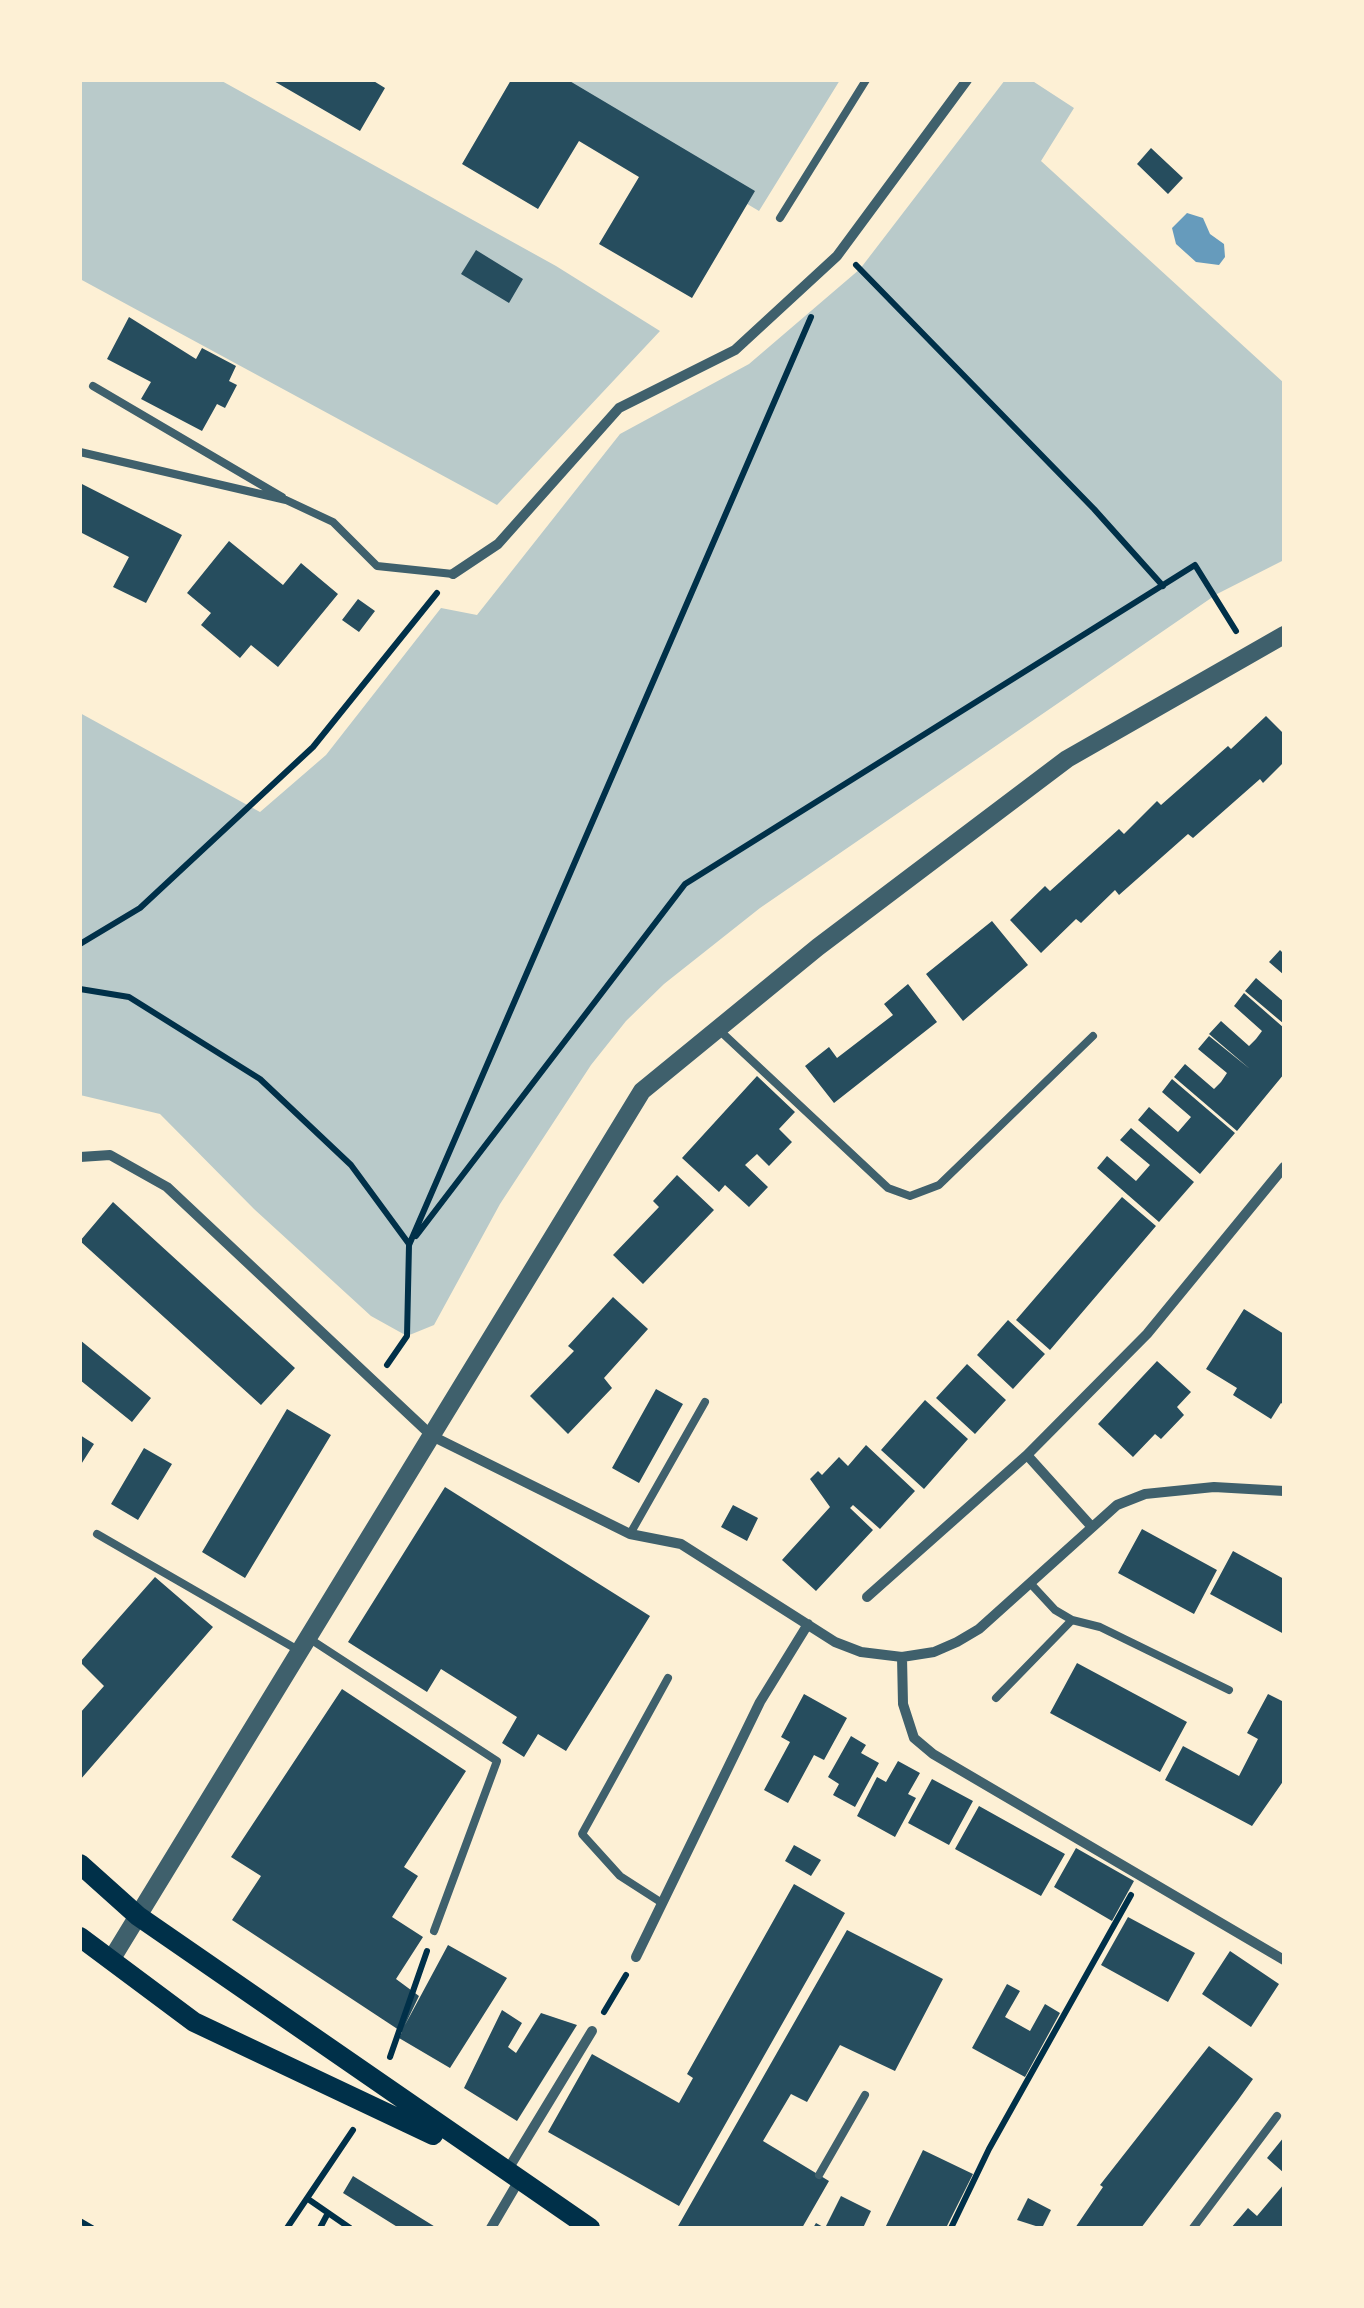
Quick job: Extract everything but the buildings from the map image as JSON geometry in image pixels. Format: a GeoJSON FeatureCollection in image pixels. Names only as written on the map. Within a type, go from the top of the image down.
{"type":"FeatureCollection","features":[{"type":"Feature","properties":{"kind":"main road"},"geometry":{"type":"LineString","coordinates":[[80,1864],[138,1916],[376,2094],[590,2228]]}},
{"type":"Feature","properties":{"kind":"main road"},"geometry":{"type":"LineString","coordinates":[[80,1936],[194,2022],[376,2094]]}},
{"type":"Feature","properties":{"kind":"street"},"geometry":{"type":"LineString","coordinates":[[452,574],[498,544],[619,408],[735,350],[842,250],[967,80]]}},
{"type":"Feature","properties":{"kind":"street"},"geometry":{"type":"LineString","coordinates":[[111,1960],[642,1091],[818,946],[1067,759],[1284,635]]}},
{"type":"Feature","properties":{"kind":"street"},"geometry":{"type":"LineString","coordinates":[[80,1157],[110,1156],[167,1187],[432,1436],[630,1534],[681,1544],[808,1624],[861,1652],[902,1657],[934,1652],[958,1642],[980,1629],[1117,1505],[1144,1494],[1176,1490],[1284,1491]]}},
{"type":"Feature","properties":{"kind":"street"},"geometry":{"type":"LineString","coordinates":[[867,1597],[1027,1454],[1147,1334],[1284,1168]]}},
{"type":"Feature","properties":{"kind":"street"},"geometry":{"type":"LineString","coordinates":[[1027,1454],[1091,1526]]}},
{"type":"Feature","properties":{"kind":"street"},"geometry":{"type":"LineString","coordinates":[[636,1957],[760,1702],[808,1624]]}},
{"type":"Feature","properties":{"kind":"street"},"geometry":{"type":"LineString","coordinates":[[902,1657],[903,1704],[914,1738],[933,1754],[1284,1960]]}},
{"type":"Feature","properties":{"kind":"street"},"geometry":{"type":"LineString","coordinates":[[492,2228],[512,2177],[592,2031]]}},
{"type":"Feature","properties":{"kind":"lane"},"geometry":{"type":"LineString","coordinates":[[780,218],[866,80]]}},
{"type":"Feature","properties":{"kind":"lane"},"geometry":{"type":"LineString","coordinates":[[93,386],[286,500],[333,522],[377,566],[452,574]]}},
{"type":"Feature","properties":{"kind":"lane"},"geometry":{"type":"LineString","coordinates":[[80,452],[286,500]]}},
{"type":"Feature","properties":{"kind":"lane"},"geometry":{"type":"LineString","coordinates":[[718,1028],[888,1188],[910,1196],[939,1186],[1094,1036]]}},
{"type":"Feature","properties":{"kind":"lane"},"geometry":{"type":"LineString","coordinates":[[630,1534],[705,1402]]}},
{"type":"Feature","properties":{"kind":"lane"},"geometry":{"type":"LineString","coordinates":[[97,1534],[302,1643],[497,1760],[434,1931]]}},
{"type":"Feature","properties":{"kind":"lane"},"geometry":{"type":"LineString","coordinates":[[1030,1583],[1055,1610],[1072,1620],[1100,1627],[1229,1690]]}},
{"type":"Feature","properties":{"kind":"lane"},"geometry":{"type":"LineString","coordinates":[[996,1698],[1072,1620]]}},
{"type":"Feature","properties":{"kind":"lane"},"geometry":{"type":"LineString","coordinates":[[662,1903],[620,1876],[582,1834],[668,1678]]}},
{"type":"Feature","properties":{"kind":"lane"},"geometry":{"type":"LineString","coordinates":[[819,2174],[864,2095]]}},
{"type":"Feature","properties":{"kind":"lane"},"geometry":{"type":"LineString","coordinates":[[1193,2228],[1276,2116]]}},
{"type":"Feature","properties":{"kind":"path"},"geometry":{"type":"LineString","coordinates":[[842,250],[1094,508],[1163,586]]}},
{"type":"Feature","properties":{"kind":"path"},"geometry":{"type":"LineString","coordinates":[[407,1336],[409,1246],[813,311]]}},
{"type":"Feature","properties":{"kind":"path"},"geometry":{"type":"LineString","coordinates":[[409,1246],[685,884],[1195,565],[1250,656]]}},
{"type":"Feature","properties":{"kind":"path"},"geometry":{"type":"LineString","coordinates":[[80,944],[140,908],[313,747],[452,574]]}},
{"type":"Feature","properties":{"kind":"path"},"geometry":{"type":"LineString","coordinates":[[80,989],[129,997],[260,1079],[351,1165],[409,1246]]}},
{"type":"Feature","properties":{"kind":"path"},"geometry":{"type":"LineString","coordinates":[[951,2228],[989,2149],[1142,1877]]}},
{"type":"Feature","properties":{"kind":"path"},"geometry":{"type":"LineString","coordinates":[[287,2228],[376,2094],[434,1931]]}},
{"type":"Feature","properties":{"kind":"path"},"geometry":{"type":"LineString","coordinates":[[592,2031],[636,1957]]}},
{"type":"Feature","properties":{"kind":"path"},"geometry":{"type":"LineString","coordinates":[[308,2199],[350,2228]]}},
{"type":"Feature","properties":{"kind":"path"},"geometry":{"type":"LineString","coordinates":[[320,2228],[328,2214]]}},
{"type":"Feature","properties":{"kind":"path"},"geometry":{"type":"LineString","coordinates":[[80,2221],[92,2228]]}},
{"type":"Feature","properties":{"kind":"shaded area"},"geometry":{"type":"Polygon","coordinates":[[[80,80],[220,80],[556,266],[660,331],[497,505],[80,279],[80,80]]]}},
{"type":"Feature","properties":{"kind":"shaded area"},"geometry":{"type":"Polygon","coordinates":[[[539,80],[840,80],[759,211],[539,80]]]}},
{"type":"Feature","properties":{"kind":"shaded area"},"geometry":{"type":"Polygon","coordinates":[[[1005,80],[1031,80],[1074,108],[1041,161],[1284,383],[1284,560],[1217,594],[760,908],[664,984],[626,1021],[591,1065],[500,1204],[434,1325],[407,1336],[371,1316],[254,1209],[160,1114],[80,1095],[80,713],[260,812],[326,755],[441,608],[477,615],[620,434],[749,364],[860,269],[1005,80]]]}},
{"type":"Feature","properties":{"kind":"water"},"geometry":{"type":"Polygon","coordinates":[[[1187,213],[1203,218],[1210,234],[1224,244],[1225,257],[1219,265],[1196,262],[1176,244],[1172,228],[1187,213]]]}}]}
